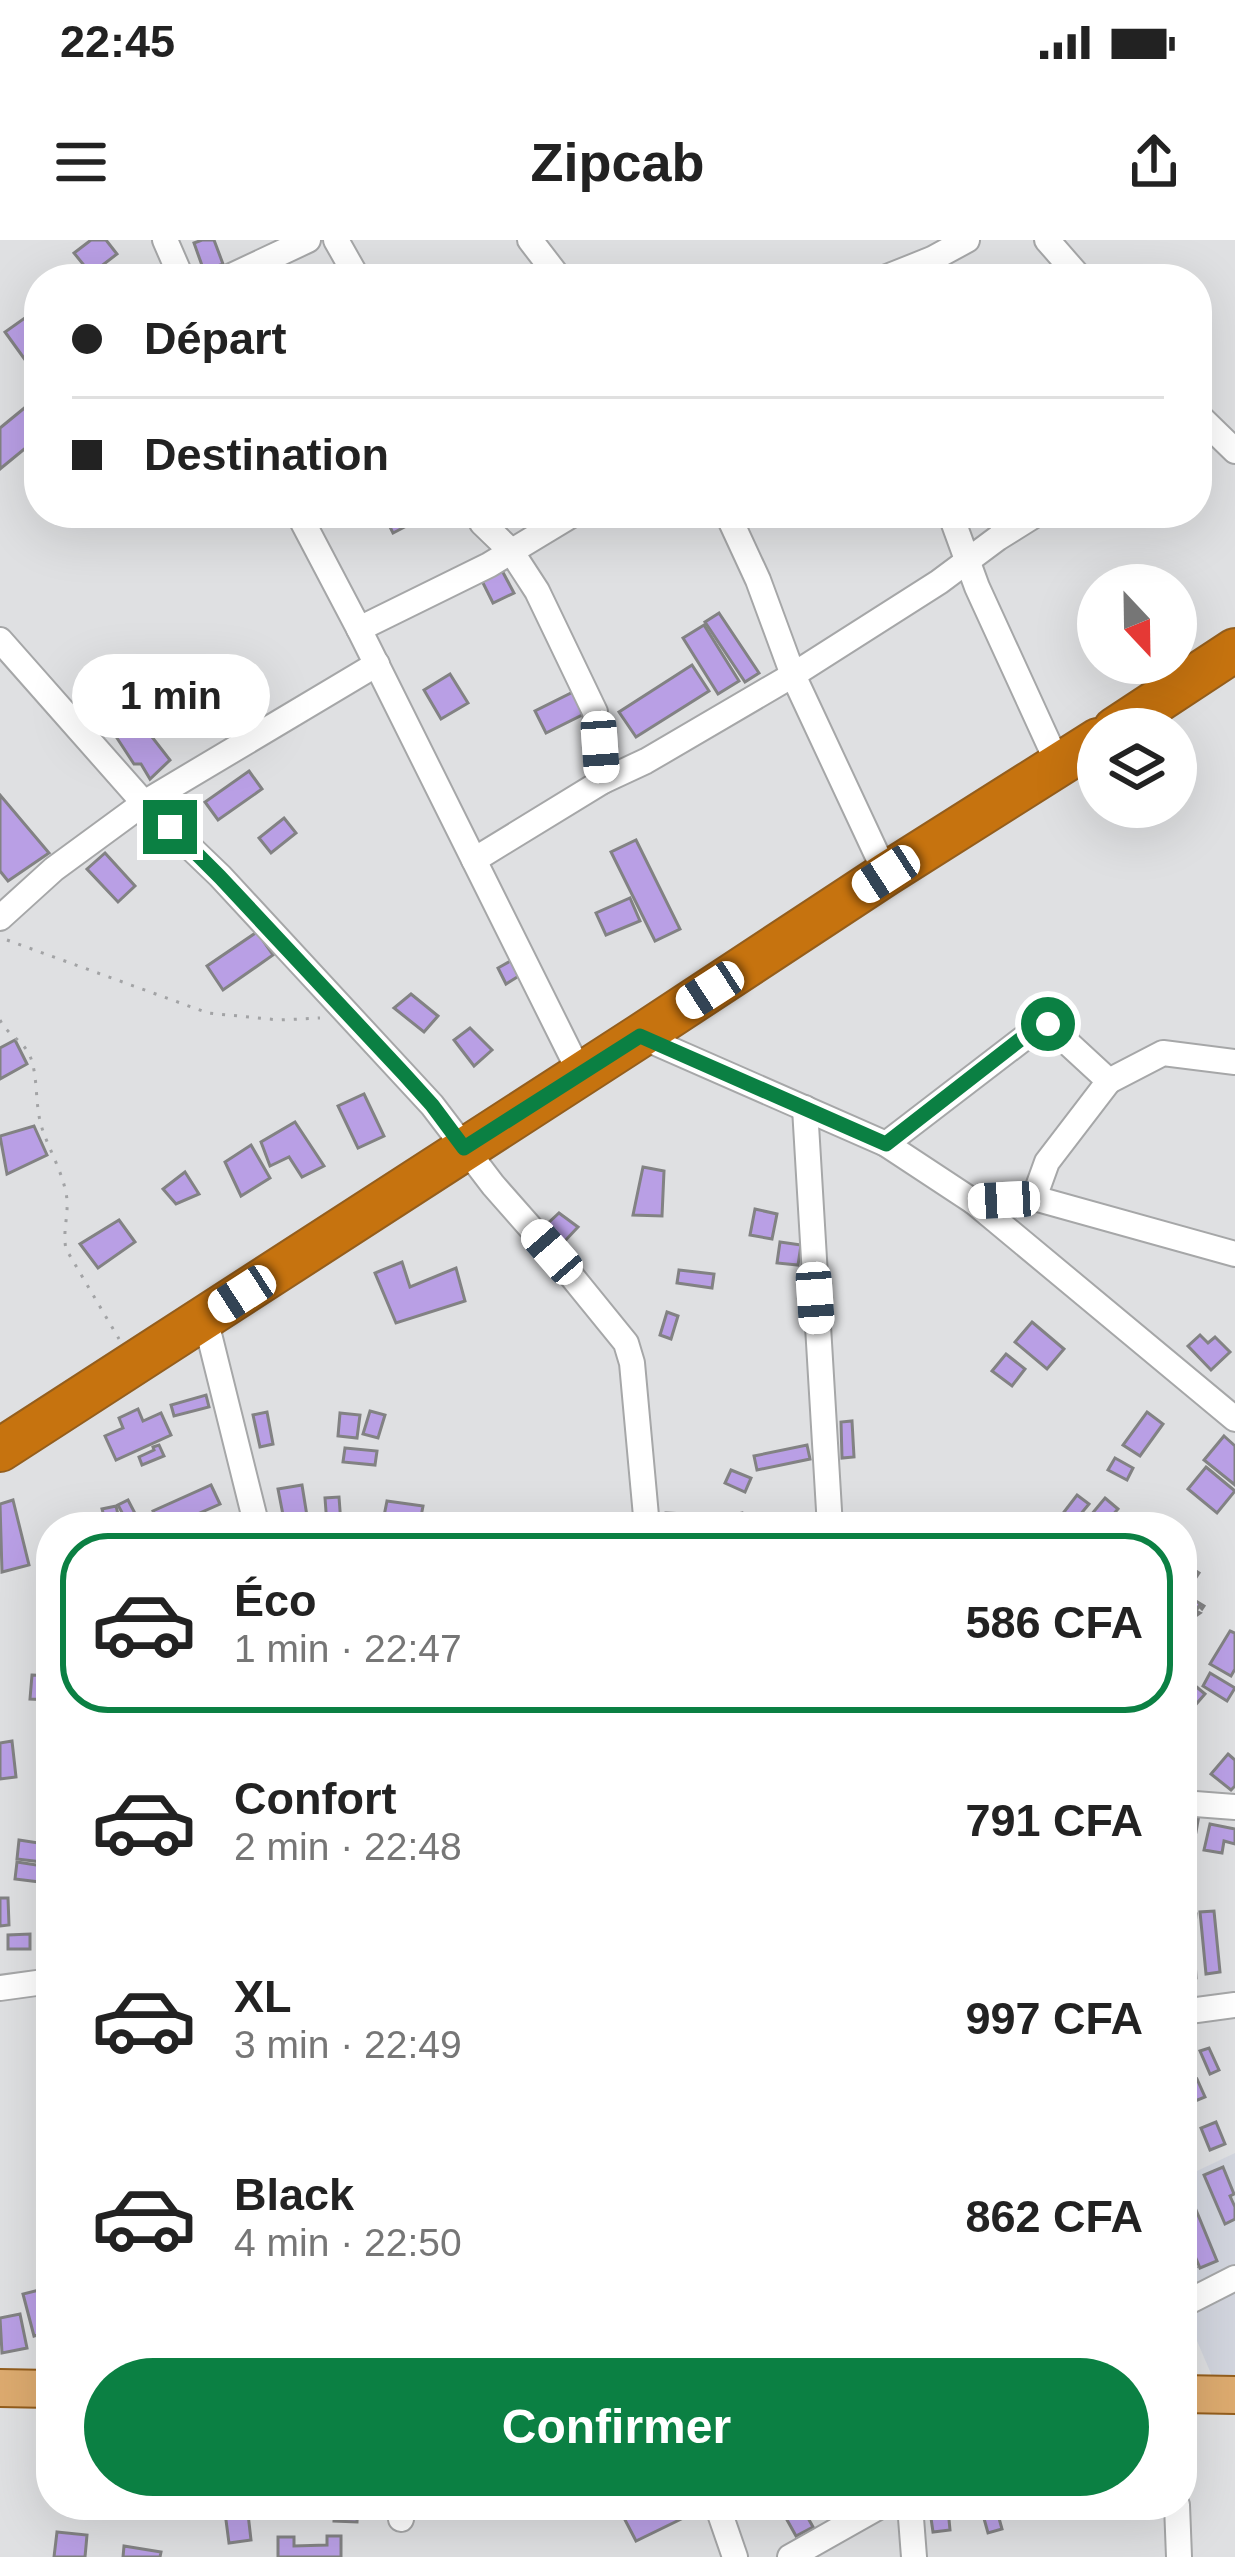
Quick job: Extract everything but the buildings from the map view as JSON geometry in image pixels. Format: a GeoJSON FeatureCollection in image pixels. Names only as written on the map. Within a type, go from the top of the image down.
{"type":"FeatureCollection","features":[{"type":"Feature","properties":{"kind":"highway"},"geometry":{"type":"LineString","coordinates":[[1147,708],[1235,650]]}},
{"type":"Feature","properties":{"kind":"highway"},"geometry":{"type":"LineString","coordinates":[[0,1450],[1077,754]]}},
{"type":"Feature","properties":{"kind":"main road"},"geometry":{"type":"LineString","coordinates":[[0,2372],[36,2373]]}},
{"type":"Feature","properties":{"kind":"main road"},"geometry":{"type":"LineString","coordinates":[[0,2388],[36,2389]]}},
{"type":"Feature","properties":{"kind":"main road"},"geometry":{"type":"LineString","coordinates":[[1197,2394],[1235,2395]]}},
{"type":"Feature","properties":{"kind":"main road"},"geometry":{"type":"LineString","coordinates":[[1197,2412],[1235,2412]]}},
{"type":"Feature","properties":{"kind":"street"},"geometry":{"type":"LineString","coordinates":[[257,264],[308,240]]}},
{"type":"Feature","properties":{"kind":"street"},"geometry":{"type":"LineString","coordinates":[[530,240],[548,264]]}},
{"type":"Feature","properties":{"kind":"street"},"geometry":{"type":"LineString","coordinates":[[921,264],[967,240]]}},
{"type":"Feature","properties":{"kind":"street"},"geometry":{"type":"LineString","coordinates":[[1047,240],[1068,264]]}},
{"type":"Feature","properties":{"kind":"street"},"geometry":{"type":"LineString","coordinates":[[1212,429],[1235,451]]}},
{"type":"Feature","properties":{"kind":"street"},"geometry":{"type":"LineString","coordinates":[[306,528],[580,1073]]}},
{"type":"Feature","properties":{"kind":"street"},"geometry":{"type":"LineString","coordinates":[[487,528],[512,551],[537,591],[595,712],[603,781]]}},
{"type":"Feature","properties":{"kind":"street"},"geometry":{"type":"LineString","coordinates":[[359,629],[550,528]]}},
{"type":"Feature","properties":{"kind":"street"},"geometry":{"type":"LineString","coordinates":[[734,528],[793,675],[886,874]]}},
{"type":"Feature","properties":{"kind":"street"},"geometry":{"type":"LineString","coordinates":[[956,528],[994,627],[1059,766]]}},
{"type":"Feature","properties":{"kind":"street"},"geometry":{"type":"LineString","coordinates":[[474,860],[603,781],[793,675],[1014,528]]}},
{"type":"Feature","properties":{"kind":"street"},"geometry":{"type":"LineString","coordinates":[[0,640],[144,802],[432,1105],[630,1352],[646,1512]]}},
{"type":"Feature","properties":{"kind":"street"},"geometry":{"type":"LineString","coordinates":[[0,918],[54,869],[144,802],[376,664]]}},
{"type":"Feature","properties":{"kind":"street"},"geometry":{"type":"LineString","coordinates":[[886,1144],[1045,1022],[1109,1081]]}},
{"type":"Feature","properties":{"kind":"street"},"geometry":{"type":"LineString","coordinates":[[640,1036],[886,1144],[974,1202],[1235,1419]]}},
{"type":"Feature","properties":{"kind":"street"},"geometry":{"type":"LineString","coordinates":[[1034,1198],[1047,1162],[1109,1081],[1163,1053],[1235,1062]]}},
{"type":"Feature","properties":{"kind":"street"},"geometry":{"type":"LineString","coordinates":[[805,1108],[829,1512]]}},
{"type":"Feature","properties":{"kind":"street"},"geometry":{"type":"LineString","coordinates":[[974,1202],[1034,1198],[1235,1254]]}},
{"type":"Feature","properties":{"kind":"street"},"geometry":{"type":"LineString","coordinates":[[205,1318],[253,1512]]}},
{"type":"Feature","properties":{"kind":"street"},"geometry":{"type":"LineString","coordinates":[[1197,1804],[1235,1807]]}},
{"type":"Feature","properties":{"kind":"street"},"geometry":{"type":"LineString","coordinates":[[0,1988],[36,1983]]}},
{"type":"Feature","properties":{"kind":"street"},"geometry":{"type":"LineString","coordinates":[[1197,2010],[1235,2005]]}},
{"type":"Feature","properties":{"kind":"street"},"geometry":{"type":"LineString","coordinates":[[1197,2297],[1235,2278]]}},
{"type":"Feature","properties":{"kind":"street"},"geometry":{"type":"LineString","coordinates":[[722,2520],[735,2557]]}},
{"type":"Feature","properties":{"kind":"street"},"geometry":{"type":"LineString","coordinates":[[790,2557],[855,2520]]}},
{"type":"Feature","properties":{"kind":"street"},"geometry":{"type":"LineString","coordinates":[[911,2520],[914,2557]]}},
{"type":"Feature","properties":{"kind":"street"},"geometry":{"type":"LineString","coordinates":[[1178,2520],[1179,2557]]}},
{"type":"Feature","properties":{"kind":"path"},"geometry":{"type":"LineString","coordinates":[[0,937],[208,1013],[279,1020],[319,1017],[358,1027]]}},
{"type":"Feature","properties":{"kind":"path"},"geometry":{"type":"LineString","coordinates":[[0,1021],[22,1042],[32,1060],[43,1132],[66,1191],[66,1250],[133,1364]]}},
{"type":"Feature","properties":{"kind":"shaded area"},"geometry":{"type":"Polygon","coordinates":[[[1235,2153],[1235,2384],[1215,2383],[1197,2341],[1197,2171],[1235,2153]]]}},
{"type":"Feature","properties":{"kind":"route"},"geometry":{"type":"LineString","coordinates":[[170,827],[404,1074],[464,1148],[640,1036],[886,1144],[1040,1024],[1048,1024]]}}]}
